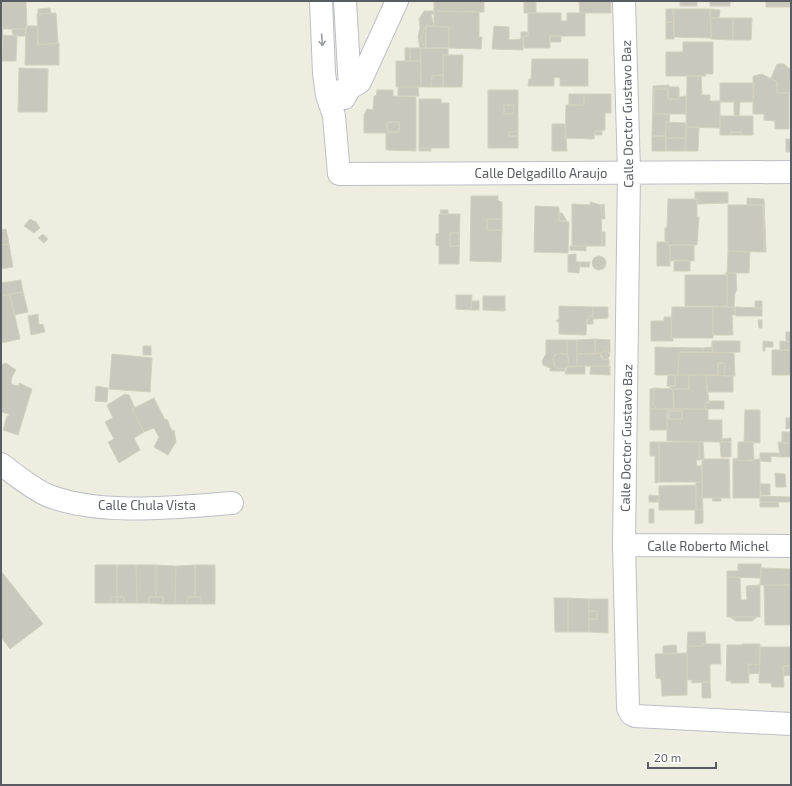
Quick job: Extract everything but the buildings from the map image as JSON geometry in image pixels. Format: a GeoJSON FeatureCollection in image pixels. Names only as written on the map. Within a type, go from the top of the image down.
{"type":"FeatureCollection","features":[{"type":"Feature","properties":{"kind":"street"},"geometry":{"type":"LineString","coordinates":[[327,96],[350,88],[360,82],[397,1]]}},
{"type":"Feature","properties":{"kind":"street","name":"Calle Doctor Gustavo Baz"},"geometry":{"type":"LineString","coordinates":[[624,1],[629,172],[624,545],[628,708],[631,714],[635,716],[791,724]]}},
{"type":"Feature","properties":{"kind":"street"},"geometry":{"type":"LineString","coordinates":[[321,7],[345,7],[350,88],[334,116],[327,96],[324,73],[321,7]]}},
{"type":"Feature","properties":{"kind":"street","name":"Calle Delgadillo Araujo"},"geometry":{"type":"LineString","coordinates":[[334,116],[339,174],[791,172]]}},
{"type":"Feature","properties":{"kind":"street","name":"Calle Chula Vista"},"geometry":{"type":"LineString","coordinates":[[1,464],[48,496],[80,505],[118,508],[232,503]]}},
{"type":"Feature","properties":{"kind":"street","name":"Calle Roberto Michel"},"geometry":{"type":"LineString","coordinates":[[624,545],[791,546]]}}]}
